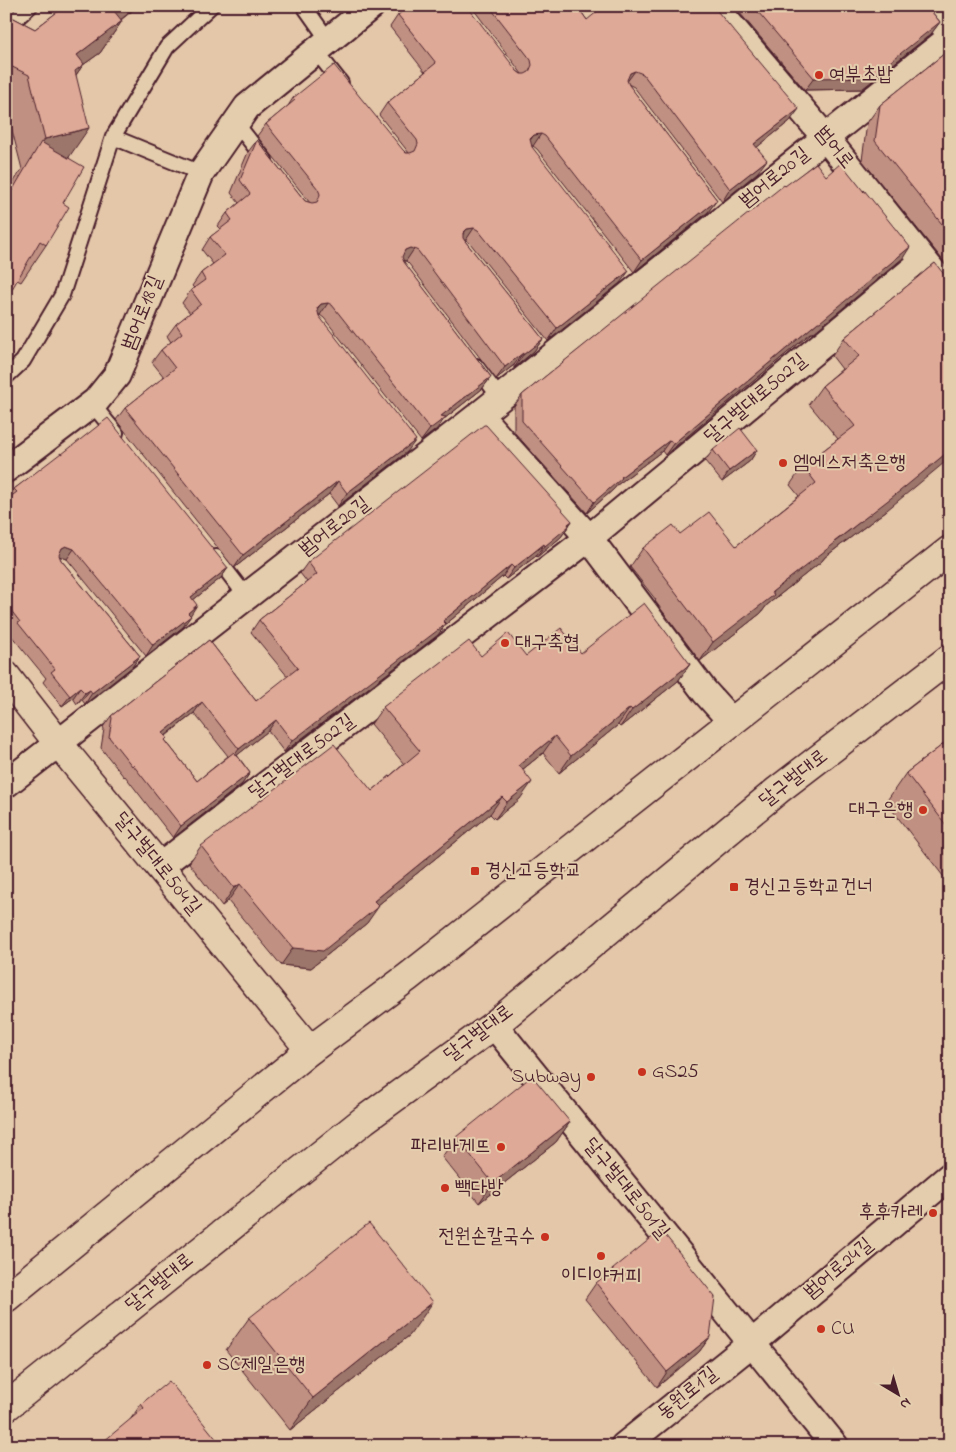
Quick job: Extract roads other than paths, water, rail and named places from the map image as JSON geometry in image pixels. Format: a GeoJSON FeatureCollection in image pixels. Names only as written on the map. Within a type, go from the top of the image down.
{"type":"FeatureCollection","features":[{"type":"Feature","properties":{"kind":"main road"},"geometry":{"type":"LineString","coordinates":[[6,1298],[310,1050],[416,971],[950,550]]}},
{"type":"Feature","properties":{"kind":"main road","name":"달구벌대로"},"geometry":{"type":"LineString","coordinates":[[6,1406],[364,1120],[494,1025],[778,790],[950,658]]}},
{"type":"Feature","properties":{"kind":"main road","name":"달구벌대로504길"},"geometry":{"type":"LineString","coordinates":[[6,676],[58,743],[310,1050]]}},
{"type":"Feature","properties":{"kind":"street","name":"범어로18길"},"geometry":{"type":"LineString","coordinates":[[6,469],[92,404],[117,375],[201,173],[247,107],[371,6]]}},
{"type":"Feature","properties":{"kind":"street","name":"범어로"},"geometry":{"type":"LineString","coordinates":[[714,6],[825,137],[950,293]]}},
{"type":"Feature","properties":{"kind":"street"},"geometry":{"type":"LineString","coordinates":[[928,6],[950,33]]}},
{"type":"Feature","properties":{"kind":"street","name":"범어로20길"},"geometry":{"type":"LineString","coordinates":[[6,784],[58,743],[145,669],[246,596],[420,454],[500,398],[548,353],[633,285],[950,38]]}},
{"type":"Feature","properties":{"kind":"street","name":"달구벌대로502길"},"geometry":{"type":"LineString","coordinates":[[159,867],[589,538],[923,261]]}},
{"type":"Feature","properties":{"kind":"street"},"geometry":{"type":"LineString","coordinates":[[479,414],[589,538],[705,692],[732,722]]}},
{"type":"Feature","properties":{"kind":"street","name":"달구벌대로501길"},"geometry":{"type":"LineString","coordinates":[[494,1025],[835,1446]]}},
{"type":"Feature","properties":{"kind":"street","name":"범어로24길"},"geometry":{"type":"LineString","coordinates":[[752,1342],[950,1176]]}},
{"type":"Feature","properties":{"kind":"street","name":"동원로1길"},"geometry":{"type":"LineString","coordinates":[[624,1446],[752,1342]]}},
{"type":"Feature","properties":{"kind":"lane"},"geometry":{"type":"LineString","coordinates":[[6,28],[30,6]]}},
{"type":"Feature","properties":{"kind":"lane"},"geometry":{"type":"LineString","coordinates":[[6,377],[23,361],[62,295],[113,137],[167,47],[211,6]]}},
{"type":"Feature","properties":{"kind":"lane"},"geometry":{"type":"LineString","coordinates":[[304,6],[322,45],[352,96]]}},
{"type":"Feature","properties":{"kind":"lane"},"geometry":{"type":"LineString","coordinates":[[236,123],[272,169]]}},
{"type":"Feature","properties":{"kind":"lane"},"geometry":{"type":"LineString","coordinates":[[113,137],[201,173]]}},
{"type":"Feature","properties":{"kind":"lane"},"geometry":{"type":"LineString","coordinates":[[465,352],[500,398]]}},
{"type":"Feature","properties":{"kind":"lane"},"geometry":{"type":"LineString","coordinates":[[92,404],[123,442]]}},
{"type":"Feature","properties":{"kind":"lane"},"geometry":{"type":"LineString","coordinates":[[209,550],[246,596]]}},
{"type":"Feature","properties":{"kind":"place","name":"여부초밥"},"geometry":{"type":"Point","coordinates":[819,75]}},
{"type":"Feature","properties":{"kind":"place","name":"엠에스저축은행"},"geometry":{"type":"Point","coordinates":[783,463]}},
{"type":"Feature","properties":{"kind":"place","name":"대구축협"},"geometry":{"type":"Point","coordinates":[505,643]}},
{"type":"Feature","properties":{"kind":"place","name":"대구은행"},"geometry":{"type":"Point","coordinates":[923,810]}},
{"type":"Feature","properties":{"kind":"place","name":"경신고등학교"},"geometry":{"type":"Point","coordinates":[475,871]}},
{"type":"Feature","properties":{"kind":"place","name":"경신고등학교건너"},"geometry":{"type":"Point","coordinates":[734,887]}},
{"type":"Feature","properties":{"kind":"place","name":"GS25"},"geometry":{"type":"Point","coordinates":[642,1072]}},
{"type":"Feature","properties":{"kind":"place","name":"Subway"},"geometry":{"type":"Point","coordinates":[591,1077]}},
{"type":"Feature","properties":{"kind":"place","name":"파리바게뜨"},"geometry":{"type":"Point","coordinates":[501,1147]}},
{"type":"Feature","properties":{"kind":"place","name":"빽다방"},"geometry":{"type":"Point","coordinates":[445,1188]}},
{"type":"Feature","properties":{"kind":"place","name":"후후카레"},"geometry":{"type":"Point","coordinates":[933,1213]}},
{"type":"Feature","properties":{"kind":"place","name":"전원손칼국수"},"geometry":{"type":"Point","coordinates":[545,1237]}},
{"type":"Feature","properties":{"kind":"place","name":"이디야커피"},"geometry":{"type":"Point","coordinates":[601,1256]}},
{"type":"Feature","properties":{"kind":"place","name":"CU"},"geometry":{"type":"Point","coordinates":[821,1329]}},
{"type":"Feature","properties":{"kind":"place","name":"SC제일은행"},"geometry":{"type":"Point","coordinates":[207,1365]}}]}
